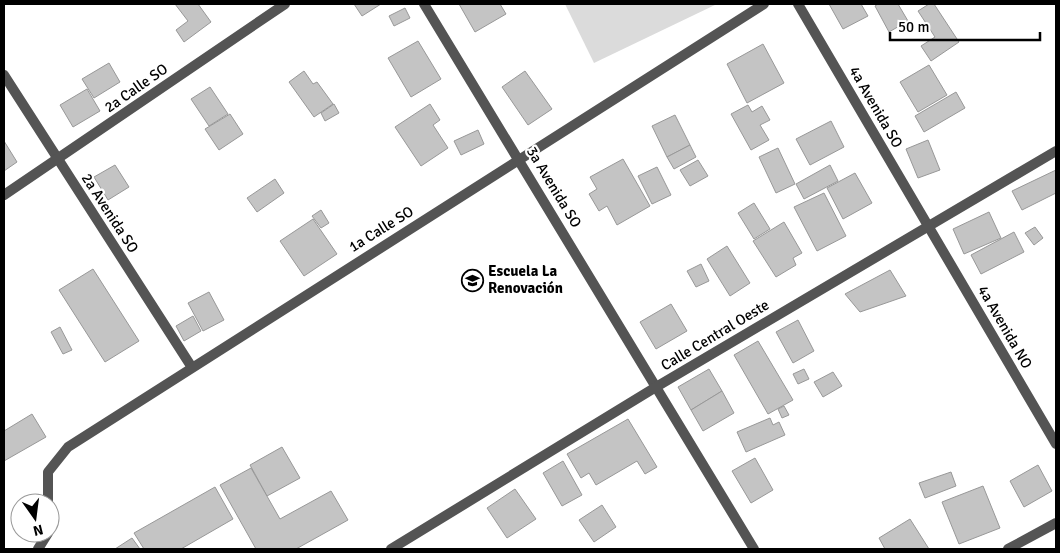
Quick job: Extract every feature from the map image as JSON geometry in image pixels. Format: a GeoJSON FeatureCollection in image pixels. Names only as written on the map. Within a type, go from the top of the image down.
{"type":"FeatureCollection","features":[{"type":"Feature","properties":{"kind":"street","name":"2a Calle SO"},"geometry":{"type":"LineString","coordinates":[[4,196],[285,4]]}},
{"type":"Feature","properties":{"kind":"street","name":"3a Avenida SO"},"geometry":{"type":"LineString","coordinates":[[424,4],[754,549]]}},
{"type":"Feature","properties":{"kind":"street","name":"1a Calle SO"},"geometry":{"type":"LineString","coordinates":[[48,493],[48,472],[68,447],[192,366],[764,4]]}},
{"type":"Feature","properties":{"kind":"street","name":"4a Avenida SO"},"geometry":{"type":"LineString","coordinates":[[798,4],[928,226]]}},
{"type":"Feature","properties":{"kind":"street","name":"2a Avenida SO"},"geometry":{"type":"LineString","coordinates":[[4,75],[192,366]]}},
{"type":"Feature","properties":{"kind":"street","name":"Calle Central Oeste"},"geometry":{"type":"LineString","coordinates":[[391,549],[656,387],[1056,151]]}},
{"type":"Feature","properties":{"kind":"street","name":"4a Avenida NO"},"geometry":{"type":"LineString","coordinates":[[928,226],[1056,444]]}},
{"type":"Feature","properties":{"kind":"street"},"geometry":{"type":"LineString","coordinates":[[1008,549],[1056,523]]}},
{"type":"Feature","properties":{"kind":"shaded area"},"geometry":{"type":"Polygon","coordinates":[[[565,4],[717,4],[594,63],[565,4]]]}},
{"type":"Feature","properties":{"kind":"building"},"geometry":{"type":"Polygon","coordinates":[[[175,4],[198,4],[211,22],[184,42],[176,30],[188,21],[175,4]]]}},
{"type":"Feature","properties":{"kind":"building"},"geometry":{"type":"Polygon","coordinates":[[[354,4],[381,4],[362,16],[354,4]]]}},
{"type":"Feature","properties":{"kind":"building"},"geometry":{"type":"Polygon","coordinates":[[[459,4],[500,4],[506,14],[475,32],[459,4]]]}},
{"type":"Feature","properties":{"kind":"building"},"geometry":{"type":"Polygon","coordinates":[[[829,4],[861,4],[868,16],[843,29],[829,4]]]}},
{"type":"Feature","properties":{"kind":"building"},"geometry":{"type":"Polygon","coordinates":[[[878,4],[898,4],[908,21],[889,32],[875,6],[878,4]]]}},
{"type":"Feature","properties":{"kind":"building"},"geometry":{"type":"Polygon","coordinates":[[[929,4],[934,4],[959,42],[931,61],[921,46],[935,37],[918,11],[929,4]]]}},
{"type":"Feature","properties":{"kind":"building"},"geometry":{"type":"Polygon","coordinates":[[[405,8],[410,18],[394,26],[389,16],[405,8]]]}},
{"type":"Feature","properties":{"kind":"building"},"geometry":{"type":"Polygon","coordinates":[[[418,41],[441,79],[411,97],[388,58],[418,41]]]}},
{"type":"Feature","properties":{"kind":"building"},"geometry":{"type":"Polygon","coordinates":[[[763,44],[784,83],[747,103],[727,64],[763,44]]]}},
{"type":"Feature","properties":{"kind":"building"},"geometry":{"type":"Polygon","coordinates":[[[109,63],[120,82],[94,98],[82,79],[109,63]]]}},
{"type":"Feature","properties":{"kind":"building"},"geometry":{"type":"Polygon","coordinates":[[[929,65],[947,95],[918,112],[900,82],[929,65]]]}},
{"type":"Feature","properties":{"kind":"building"},"geometry":{"type":"Polygon","coordinates":[[[304,71],[313,84],[317,82],[333,104],[314,117],[289,82],[304,71]]]}},
{"type":"Feature","properties":{"kind":"building"},"geometry":{"type":"Polygon","coordinates":[[[525,71],[552,109],[528,125],[502,87],[525,71]]]}},
{"type":"Feature","properties":{"kind":"building"},"geometry":{"type":"Polygon","coordinates":[[[210,87],[228,114],[209,126],[191,99],[210,87]]]}},
{"type":"Feature","properties":{"kind":"building"},"geometry":{"type":"Polygon","coordinates":[[[87,89],[100,111],[73,127],[60,105],[87,89]]]}},
{"type":"Feature","properties":{"kind":"building"},"geometry":{"type":"Polygon","coordinates":[[[956,92],[965,108],[924,132],[915,116],[956,92]]]}},
{"type":"Feature","properties":{"kind":"building"},"geometry":{"type":"Polygon","coordinates":[[[334,104],[339,113],[325,121],[321,113],[334,104]]]}},
{"type":"Feature","properties":{"kind":"building"},"geometry":{"type":"Polygon","coordinates":[[[430,104],[440,120],[433,125],[448,148],[421,166],[395,127],[430,104]]]}},
{"type":"Feature","properties":{"kind":"building"},"geometry":{"type":"Polygon","coordinates":[[[748,105],[752,112],[762,106],[770,120],[760,125],[769,140],[751,150],[731,114],[748,105]]]}},
{"type":"Feature","properties":{"kind":"building"},"geometry":{"type":"Polygon","coordinates":[[[230,114],[243,134],[219,150],[205,129],[230,114]]]}},
{"type":"Feature","properties":{"kind":"building"},"geometry":{"type":"Polygon","coordinates":[[[675,115],[690,145],[667,157],[652,126],[675,115]]]}},
{"type":"Feature","properties":{"kind":"building"},"geometry":{"type":"Polygon","coordinates":[[[831,121],[844,147],[810,165],[796,139],[831,121]]]}},
{"type":"Feature","properties":{"kind":"building"},"geometry":{"type":"Polygon","coordinates":[[[478,130],[484,144],[461,155],[454,141],[478,130]]]}},
{"type":"Feature","properties":{"kind":"building"},"geometry":{"type":"Polygon","coordinates":[[[928,140],[940,170],[918,178],[906,149],[928,140]]]}},
{"type":"Feature","properties":{"kind":"building"},"geometry":{"type":"Polygon","coordinates":[[[4,141],[17,162],[4,171],[4,141]]]}},
{"type":"Feature","properties":{"kind":"building"},"geometry":{"type":"Polygon","coordinates":[[[690,145],[696,157],[674,169],[667,157],[690,145]]]}},
{"type":"Feature","properties":{"kind":"building"},"geometry":{"type":"Polygon","coordinates":[[[778,148],[795,184],[776,193],[759,157],[778,148]]]}},
{"type":"Feature","properties":{"kind":"building"},"geometry":{"type":"Polygon","coordinates":[[[623,159],[650,206],[617,225],[607,206],[599,211],[589,194],[597,189],[590,177],[623,159]]]}},
{"type":"Feature","properties":{"kind":"building"},"geometry":{"type":"Polygon","coordinates":[[[698,160],[708,176],[690,186],[680,170],[698,160]]]}},
{"type":"Feature","properties":{"kind":"building"},"geometry":{"type":"Polygon","coordinates":[[[115,165],[129,187],[108,200],[94,177],[115,165]]]}},
{"type":"Feature","properties":{"kind":"building"},"geometry":{"type":"Polygon","coordinates":[[[830,165],[838,181],[804,199],[796,184],[830,165]]]}},
{"type":"Feature","properties":{"kind":"building"},"geometry":{"type":"Polygon","coordinates":[[[657,167],[671,195],[652,204],[638,176],[657,167]]]}},
{"type":"Feature","properties":{"kind":"building"},"geometry":{"type":"Polygon","coordinates":[[[1056,170],[1056,193],[1022,210],[1012,191],[1056,170]]]}},
{"type":"Feature","properties":{"kind":"building"},"geometry":{"type":"Polygon","coordinates":[[[855,173],[872,203],[843,219],[827,188],[855,173]]]}},
{"type":"Feature","properties":{"kind":"building"},"geometry":{"type":"Polygon","coordinates":[[[275,179],[284,193],[257,212],[247,198],[275,179]]]}},
{"type":"Feature","properties":{"kind":"building"},"geometry":{"type":"Polygon","coordinates":[[[824,193],[846,236],[817,251],[794,207],[824,193]]]}},
{"type":"Feature","properties":{"kind":"building"},"geometry":{"type":"Polygon","coordinates":[[[754,203],[770,229],[754,239],[738,213],[754,203]]]}},
{"type":"Feature","properties":{"kind":"building"},"geometry":{"type":"Polygon","coordinates":[[[321,210],[329,223],[321,228],[312,216],[321,210]]]}},
{"type":"Feature","properties":{"kind":"building"},"geometry":{"type":"Polygon","coordinates":[[[989,212],[1001,238],[964,254],[953,229],[989,212]]]}},
{"type":"Feature","properties":{"kind":"building"},"geometry":{"type":"Polygon","coordinates":[[[313,219],[337,254],[304,276],[280,241],[313,219]]]}},
{"type":"Feature","properties":{"kind":"building"},"geometry":{"type":"Polygon","coordinates":[[[784,222],[802,253],[793,258],[796,265],[776,277],[753,241],[784,222]]]}},
{"type":"Feature","properties":{"kind":"building"},"geometry":{"type":"Polygon","coordinates":[[[1035,227],[1043,238],[1034,245],[1025,233],[1035,227]]]}},
{"type":"Feature","properties":{"kind":"building"},"geometry":{"type":"Polygon","coordinates":[[[1014,232],[1024,252],[981,274],[971,255],[1014,232]]]}},
{"type":"Feature","properties":{"kind":"building"},"geometry":{"type":"Polygon","coordinates":[[[727,246],[750,283],[730,296],[707,259],[727,246]]]}},
{"type":"Feature","properties":{"kind":"building"},"geometry":{"type":"Polygon","coordinates":[[[701,264],[709,281],[696,287],[687,271],[701,264]]]}},
{"type":"Feature","properties":{"kind":"building"},"geometry":{"type":"Polygon","coordinates":[[[93,269],[139,341],[105,362],[59,290],[93,269]]]}},
{"type":"Feature","properties":{"kind":"building"},"geometry":{"type":"Polygon","coordinates":[[[890,270],[906,296],[860,312],[845,294],[890,270]]]}},
{"type":"Feature","properties":{"kind":"building"},"geometry":{"type":"Polygon","coordinates":[[[209,292],[224,320],[203,331],[188,303],[209,292]]]}},
{"type":"Feature","properties":{"kind":"building"},"geometry":{"type":"Polygon","coordinates":[[[671,304],[687,331],[656,349],[640,322],[671,304]]]}},
{"type":"Feature","properties":{"kind":"building"},"geometry":{"type":"Polygon","coordinates":[[[193,316],[201,331],[184,341],[176,326],[193,316]]]}},
{"type":"Feature","properties":{"kind":"building"},"geometry":{"type":"Polygon","coordinates":[[[798,320],[814,351],[793,363],[776,332],[798,320]]]}},
{"type":"Feature","properties":{"kind":"building"},"geometry":{"type":"Polygon","coordinates":[[[60,327],[72,350],[63,354],[51,332],[60,327]]]}},
{"type":"Feature","properties":{"kind":"building"},"geometry":{"type":"Polygon","coordinates":[[[758,341],[793,400],[768,414],[734,355],[758,341]]]}},
{"type":"Feature","properties":{"kind":"building"},"geometry":{"type":"Polygon","coordinates":[[[709,369],[722,391],[691,410],[678,387],[709,369]]]}},
{"type":"Feature","properties":{"kind":"building"},"geometry":{"type":"Polygon","coordinates":[[[804,369],[809,379],[798,384],[793,374],[804,369]]]}},
{"type":"Feature","properties":{"kind":"building"},"geometry":{"type":"Polygon","coordinates":[[[833,372],[842,386],[823,397],[814,382],[833,372]]]}},
{"type":"Feature","properties":{"kind":"building"},"geometry":{"type":"Polygon","coordinates":[[[722,391],[734,413],[703,431],[691,410],[722,391]]]}},
{"type":"Feature","properties":{"kind":"building"},"geometry":{"type":"Polygon","coordinates":[[[784,406],[789,415],[782,418],[778,409],[784,406]]]}},
{"type":"Feature","properties":{"kind":"building"},"geometry":{"type":"Polygon","coordinates":[[[32,414],[46,437],[4,461],[4,431],[32,414]]]}},
{"type":"Feature","properties":{"kind":"building"},"geometry":{"type":"Polygon","coordinates":[[[770,418],[773,425],[779,422],[785,435],[746,452],[737,432],[770,418]]]}},
{"type":"Feature","properties":{"kind":"building"},"geometry":{"type":"Polygon","coordinates":[[[628,419],[657,467],[645,474],[637,461],[596,485],[589,473],[581,478],[567,454],[628,419]]]}},
{"type":"Feature","properties":{"kind":"building"},"geometry":{"type":"Polygon","coordinates":[[[282,447],[300,478],[267,496],[250,465],[282,447]]]}},
{"type":"Feature","properties":{"kind":"building"},"geometry":{"type":"Polygon","coordinates":[[[755,458],[773,490],[751,503],[732,471],[755,458]]]}},
{"type":"Feature","properties":{"kind":"building"},"geometry":{"type":"Polygon","coordinates":[[[563,461],[582,495],[562,506],[543,473],[563,461]]]}},
{"type":"Feature","properties":{"kind":"building"},"geometry":{"type":"Polygon","coordinates":[[[1038,465],[1052,491],[1024,507],[1010,481],[1038,465]]]}},
{"type":"Feature","properties":{"kind":"building"},"geometry":{"type":"Polygon","coordinates":[[[251,468],[280,519],[331,491],[348,520],[296,549],[256,549],[220,485],[251,468]]]}},
{"type":"Feature","properties":{"kind":"building"},"geometry":{"type":"Polygon","coordinates":[[[951,472],[956,486],[925,498],[919,483],[951,472]]]}},
{"type":"Feature","properties":{"kind":"building"},"geometry":{"type":"Polygon","coordinates":[[[983,486],[1000,528],[959,544],[942,502],[983,486]]]}},
{"type":"Feature","properties":{"kind":"building"},"geometry":{"type":"Polygon","coordinates":[[[215,487],[233,519],[181,549],[144,549],[134,533],[215,487]]]}},
{"type":"Feature","properties":{"kind":"building"},"geometry":{"type":"Polygon","coordinates":[[[515,489],[536,519],[507,538],[487,508],[515,489]]]}},
{"type":"Feature","properties":{"kind":"building"},"geometry":{"type":"Polygon","coordinates":[[[602,505],[616,527],[594,542],[579,520],[602,505]]]}},
{"type":"Feature","properties":{"kind":"building"},"geometry":{"type":"Polygon","coordinates":[[[910,519],[929,549],[885,549],[879,538],[910,519]]]}},
{"type":"Feature","properties":{"kind":"building"},"geometry":{"type":"Polygon","coordinates":[[[132,538],[140,549],[115,549],[132,538]]]}},
{"type":"Feature","properties":{"kind":"place","name":"Escuela La Renovación"},"geometry":{"type":"Point","coordinates":[472,280]}}]}
